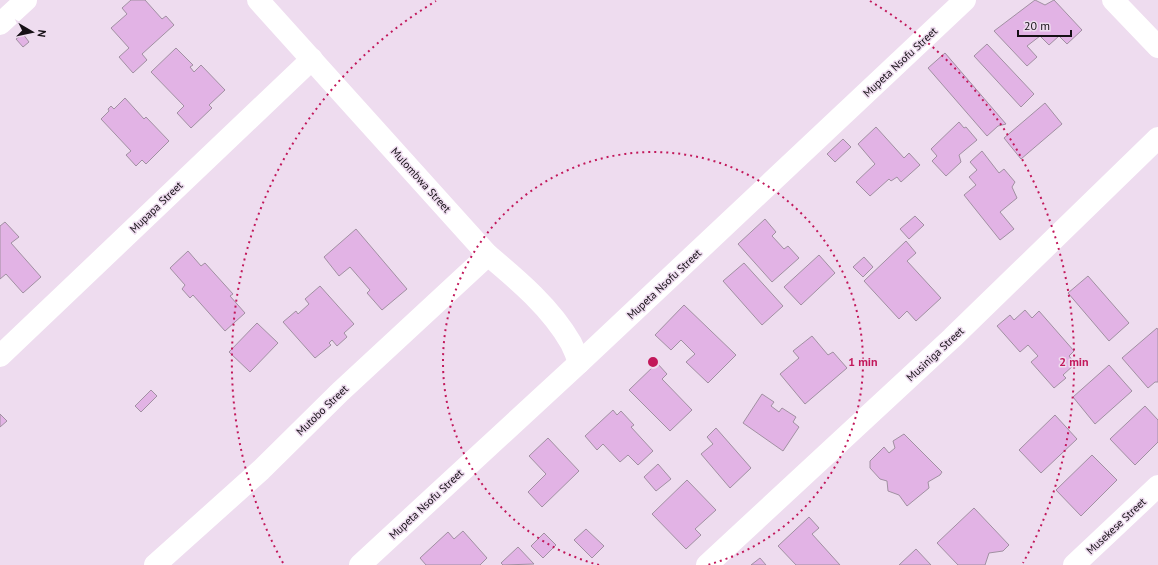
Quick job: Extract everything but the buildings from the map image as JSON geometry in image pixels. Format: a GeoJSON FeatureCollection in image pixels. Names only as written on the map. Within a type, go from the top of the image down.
{"type":"FeatureCollection","features":[{"type":"Feature","properties":{"kind":"street"},"geometry":{"type":"LineString","coordinates":[[0,24],[26,0]]}},
{"type":"Feature","properties":{"kind":"street","name":"Mulombwa Street"},"geometry":{"type":"LineString","coordinates":[[258,0],[488,255],[512,275],[544,307],[571,344],[579,363]]}},
{"type":"Feature","properties":{"kind":"street","name":"Mupeta Nsofu Street"},"geometry":{"type":"LineString","coordinates":[[360,565],[579,363],[965,0]]}},
{"type":"Feature","properties":{"kind":"street"},"geometry":{"type":"LineString","coordinates":[[1113,0],[1158,47]]}},
{"type":"Feature","properties":{"kind":"street","name":"Mupapa Street"},"geometry":{"type":"LineString","coordinates":[[0,356],[312,59]]}},
{"type":"Feature","properties":{"kind":"street","name":"Musiniga Street"},"geometry":{"type":"LineString","coordinates":[[706,565],[952,338],[1158,138]]}},
{"type":"Feature","properties":{"kind":"street","name":"Mutobo Street"},"geometry":{"type":"LineString","coordinates":[[155,565],[261,470],[340,392],[488,255]]}},
{"type":"Feature","properties":{"kind":"street","name":"Musekese Street"},"geometry":{"type":"LineString","coordinates":[[1074,565],[1158,486]]}}]}
